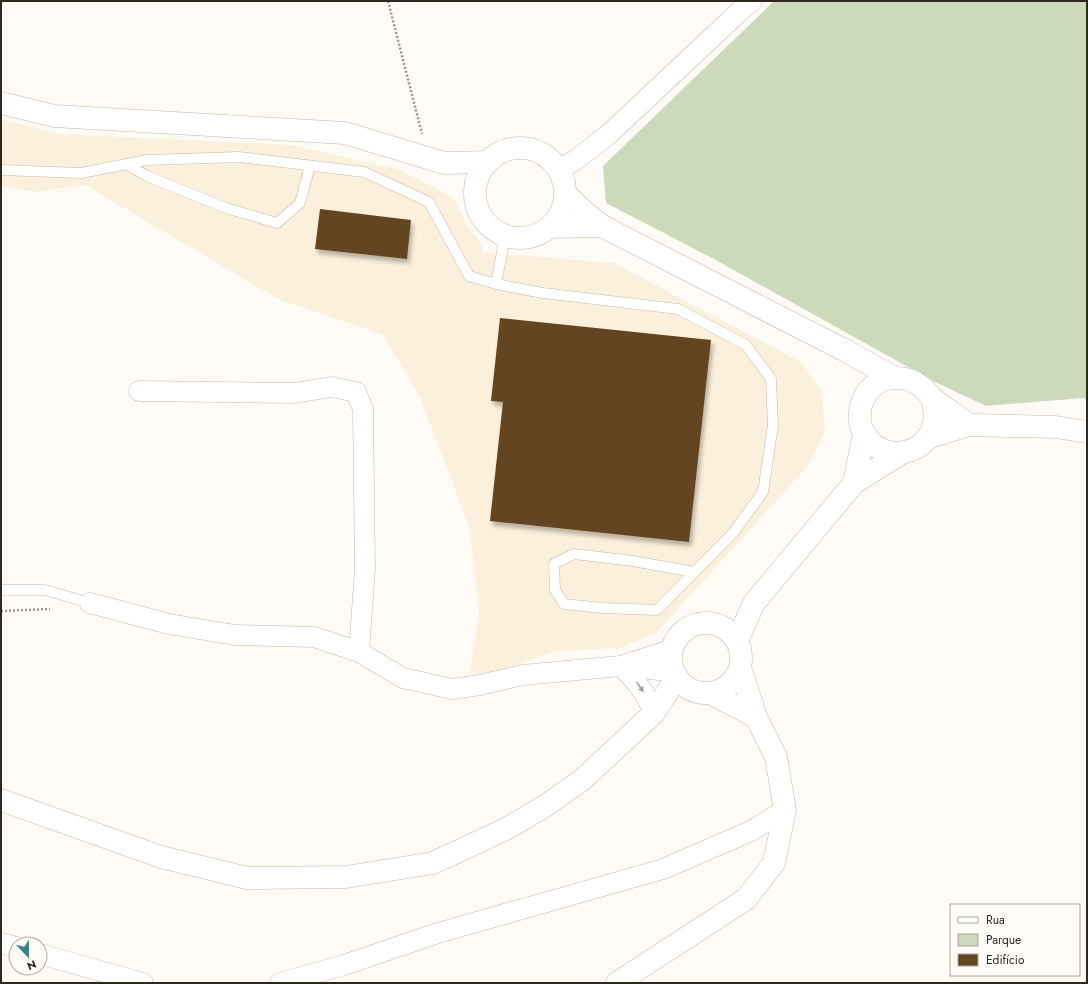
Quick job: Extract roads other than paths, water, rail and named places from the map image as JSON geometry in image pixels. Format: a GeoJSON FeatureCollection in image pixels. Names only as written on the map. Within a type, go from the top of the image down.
{"type":"FeatureCollection","features":[{"type":"Feature","properties":{"kind":"main road"},"geometry":{"type":"LineString","coordinates":[[1,103],[54,116],[345,134],[435,160],[488,162]]}},
{"type":"Feature","properties":{"kind":"main road"},"geometry":{"type":"LineString","coordinates":[[519,148],[531,150],[542,154],[559,170],[564,183],[562,210],[555,222],[545,231],[532,236],[519,238],[505,236],[493,229],[483,220],[477,207],[475,194],[476,182],[480,171],[497,155],[508,150],[519,148]]}},
{"type":"Feature","properties":{"kind":"main road"},"geometry":{"type":"LineString","coordinates":[[435,160],[475,194]]}},
{"type":"Feature","properties":{"kind":"main road"},"geometry":{"type":"LineString","coordinates":[[564,193],[602,226],[846,351],[893,377]]}},
{"type":"Feature","properties":{"kind":"main road"},"geometry":{"type":"LineString","coordinates":[[549,227],[602,226]]}},
{"type":"Feature","properties":{"kind":"main road"},"geometry":{"type":"LineString","coordinates":[[846,351],[868,392]]}},
{"type":"Feature","properties":{"kind":"main road"},"geometry":{"type":"LineString","coordinates":[[931,396],[935,407],[933,429],[927,438],[912,450],[891,452],[880,449],[864,434],[860,423],[862,402],[868,392],[875,385],[883,380],[893,377],[915,381],[931,396],[969,425]]}},
{"type":"Feature","properties":{"kind":"main road"},"geometry":{"type":"LineString","coordinates":[[927,438],[969,425],[1056,426],[1087,432]]}},
{"type":"Feature","properties":{"kind":"main road"},"geometry":{"type":"LineString","coordinates":[[854,483],[864,434]]}},
{"type":"Feature","properties":{"kind":"main road"},"geometry":{"type":"LineString","coordinates":[[737,641],[754,603],[854,483],[902,452]]}},
{"type":"Feature","properties":{"kind":"main road"},"geometry":{"type":"LineString","coordinates":[[716,625],[754,603]]}},
{"type":"Feature","properties":{"kind":"main road"},"geometry":{"type":"LineString","coordinates":[[654,713],[704,693],[720,690],[729,685],[736,677],[742,659],[737,641],[728,631],[716,625],[705,623],[694,625],[677,639],[673,649],[671,661],[675,675],[682,684],[704,693],[756,717]]}},
{"type":"Feature","properties":{"kind":"main road"},"geometry":{"type":"LineString","coordinates":[[617,983],[746,899],[774,863],[784,810],[776,757],[756,717],[740,668]]}},
{"type":"Feature","properties":{"kind":"main road"},"geometry":{"type":"LineString","coordinates":[[1,800],[162,857],[248,878],[346,877],[433,863],[506,829],[545,806],[582,780],[654,713],[675,675]]}},
{"type":"Feature","properties":{"kind":"street"},"geometry":{"type":"LineString","coordinates":[[559,170],[577,159],[609,134],[752,1]]}},
{"type":"Feature","properties":{"kind":"street"},"geometry":{"type":"LineString","coordinates":[[139,391],[295,393],[331,387],[356,392],[363,409],[365,568],[360,652]]}},
{"type":"Feature","properties":{"kind":"street"},"geometry":{"type":"LineString","coordinates":[[90,603],[169,624],[235,635],[314,637],[360,652],[403,678],[452,689],[480,685],[523,675],[621,666],[673,649]]}},
{"type":"Feature","properties":{"kind":"street"},"geometry":{"type":"LineString","coordinates":[[621,666],[675,675]]}},
{"type":"Feature","properties":{"kind":"street"},"geometry":{"type":"LineString","coordinates":[[621,666],[637,682],[646,694],[654,713]]}},
{"type":"Feature","properties":{"kind":"street"},"geometry":{"type":"LineString","coordinates":[[280,983],[438,933],[663,869],[751,831],[784,810]]}},
{"type":"Feature","properties":{"kind":"street"},"geometry":{"type":"LineString","coordinates":[[48,956],[143,983]]}},
{"type":"Feature","properties":{"kind":"lane"},"geometry":{"type":"LineString","coordinates":[[1,170],[80,173],[147,160],[238,157],[364,172],[429,202],[469,276],[496,284],[543,293],[678,309],[746,345],[771,379],[773,425],[763,492],[733,532],[657,610],[603,608],[564,604],[555,590],[554,564],[574,554],[633,561],[694,572]]}},
{"type":"Feature","properties":{"kind":"lane"},"geometry":{"type":"LineString","coordinates":[[126,164],[147,176],[226,208],[277,223],[300,203],[310,166]]}},
{"type":"Feature","properties":{"kind":"lane"},"geometry":{"type":"LineString","coordinates":[[496,284],[505,236]]}},
{"type":"Feature","properties":{"kind":"lane"},"geometry":{"type":"LineString","coordinates":[[1,590],[45,590],[90,603]]}}]}
